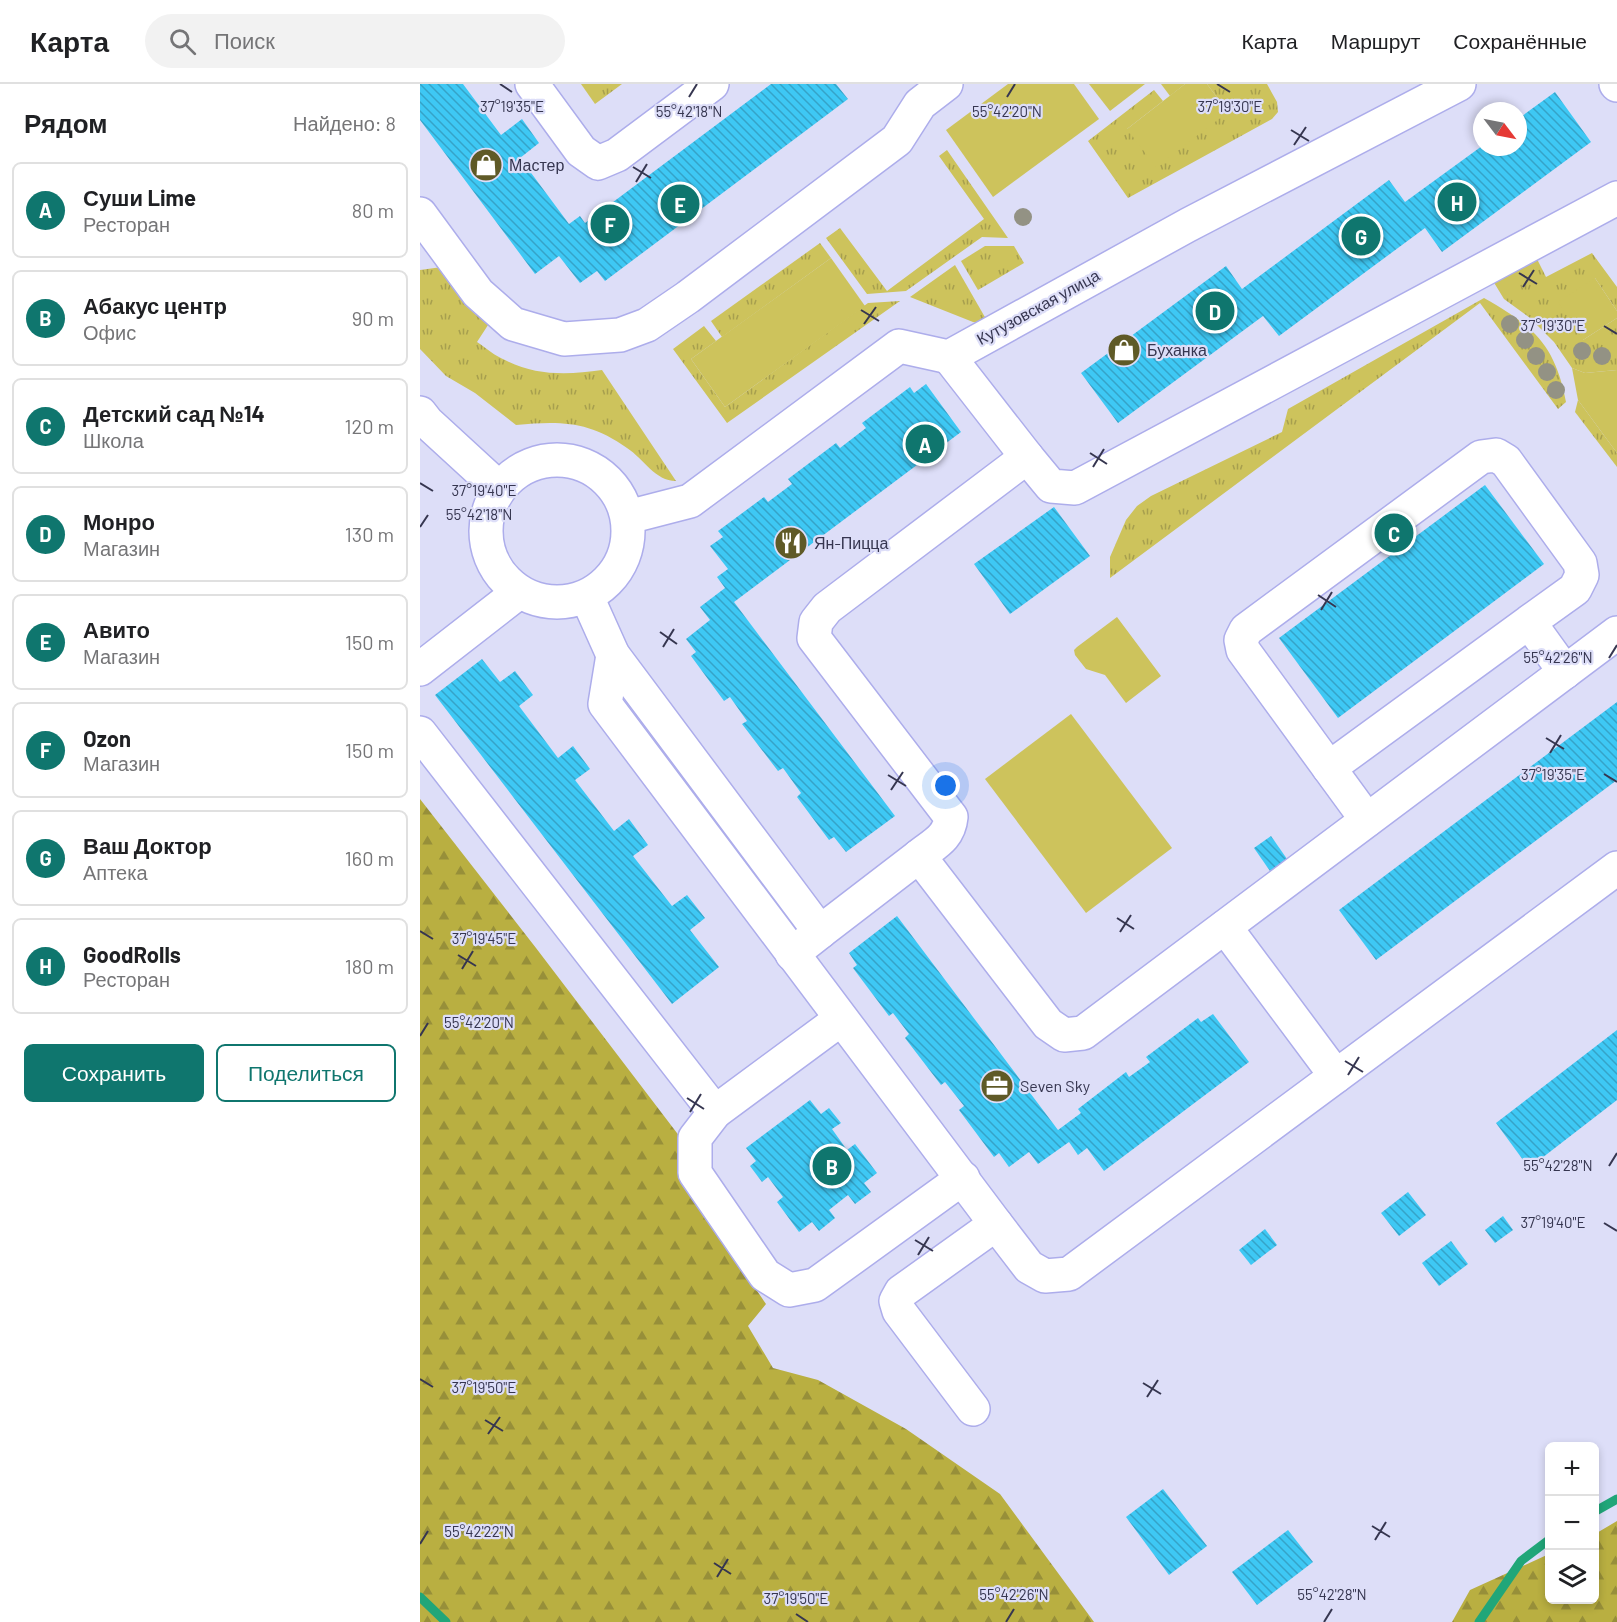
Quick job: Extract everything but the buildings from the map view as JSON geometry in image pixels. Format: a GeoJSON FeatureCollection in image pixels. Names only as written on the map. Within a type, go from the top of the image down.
{"type":"FeatureCollection","features":[{"type":"Feature","properties":{"kind":"street"},"geometry":{"type":"LineString","coordinates":[[532,84],[581,151],[598,164],[617,156],[712,84]]}},
{"type":"Feature","properties":{"kind":"street"},"geometry":{"type":"LineString","coordinates":[[420,214],[478,293],[513,324],[564,339],[620,335],[646,325],[688,297],[897,140],[913,94],[946,84]]}},
{"type":"Feature","properties":{"kind":"street","name":"Кутузовская улица"},"geometry":{"type":"LineString","coordinates":[[949,357],[1188,225],[1459,84]]}},
{"type":"Feature","properties":{"kind":"street"},"geometry":{"type":"LineString","coordinates":[[628,518],[690,501],[899,346],[949,357],[1051,486],[1075,488],[1617,198]]}},
{"type":"Feature","properties":{"kind":"street"},"geometry":{"type":"LineString","coordinates":[[420,413],[499,488]]}},
{"type":"Feature","properties":{"kind":"street"},"geometry":{"type":"LineString","coordinates":[[1329,768],[1575,589],[1582,575],[1581,563],[1506,461],[1496,455],[1481,457],[1246,630],[1240,640],[1243,650],[1329,768],[1367,820]]}},
{"type":"Feature","properties":{"kind":"street"},"geometry":{"type":"LineString","coordinates":[[792,954],[941,839],[950,829],[951,817],[814,638],[816,622],[827,608],[1027,457]]}},
{"type":"Feature","properties":{"kind":"street"},"geometry":{"type":"LineString","coordinates":[[556,459],[589,466],[614,487],[628,518],[627,549],[612,578],[587,597],[564,603],[541,601],[519,592],[498,572],[486,545],[486,515],[499,488],[524,467],[556,459]]}},
{"type":"Feature","properties":{"kind":"street"},"geometry":{"type":"LineString","coordinates":[[420,669],[519,592]]}},
{"type":"Feature","properties":{"kind":"street"},"geometry":{"type":"LineString","coordinates":[[587,597],[613,655],[820,932]]}},
{"type":"Feature","properties":{"kind":"street"},"geometry":{"type":"LineString","coordinates":[[1529,622],[1565,672]]}},
{"type":"Feature","properties":{"kind":"street"},"geometry":{"type":"LineString","coordinates":[[919,856],[1048,1024],[1064,1035],[1083,1033],[1617,633]]}},
{"type":"Feature","properties":{"kind":"street"},"geometry":{"type":"LineString","coordinates":[[613,655],[605,704],[1029,1267],[1045,1276],[1070,1274],[1617,868]]}},
{"type":"Feature","properties":{"kind":"street"},"geometry":{"type":"LineString","coordinates":[[420,733],[715,1112]]}},
{"type":"Feature","properties":{"kind":"street"},"geometry":{"type":"LineString","coordinates":[[1225,927],[1336,1076]]}},
{"type":"Feature","properties":{"kind":"street"},"geometry":{"type":"LineString","coordinates":[[842,1020],[715,1112],[695,1138],[695,1173],[765,1275],[789,1290],[815,1285],[963,1178]]}},
{"type":"Feature","properties":{"kind":"street"},"geometry":{"type":"LineString","coordinates":[[974,1409],[899,1311],[896,1301],[901,1293],[996,1224]]}},
{"type":"Feature","properties":{"kind":"green space"},"geometry":{"type":"Polygon","coordinates":[[[581,84],[622,84],[595,104],[581,84]]]}},
{"type":"Feature","properties":{"kind":"green space"},"geometry":{"type":"Polygon","coordinates":[[[1008,84],[1074,84],[1099,119],[993,197],[946,130],[1008,84]]]}},
{"type":"Feature","properties":{"kind":"green space"},"geometry":{"type":"Polygon","coordinates":[[[1089,84],[1145,84],[1110,111],[1089,84]]]}},
{"type":"Feature","properties":{"kind":"green space"},"geometry":{"type":"Polygon","coordinates":[[[1161,84],[1185,84],[1170,96],[1161,84]]]}},
{"type":"Feature","properties":{"kind":"green space"},"geometry":{"type":"Polygon","coordinates":[[[1185,84],[1207,84],[1228,112],[1156,167],[1127,129],[1185,84]]]}},
{"type":"Feature","properties":{"kind":"green space"},"geometry":{"type":"Polygon","coordinates":[[[1207,84],[1267,84],[1277,102],[1278,112],[1272,119],[1128,198],[1088,141],[1154,90],[1163,101],[1127,129],[1228,112],[1207,84]]]}},
{"type":"Feature","properties":{"kind":"green space"},"geometry":{"type":"Polygon","coordinates":[[[947,150],[1008,238],[982,237],[906,291],[867,294],[826,238],[840,228],[887,291],[984,219],[939,156],[947,150]]]}},
{"type":"Feature","properties":{"kind":"green space"},"geometry":{"type":"Polygon","coordinates":[[[820,243],[831,258],[722,337],[711,321],[820,243]]]}},
{"type":"Feature","properties":{"kind":"green space"},"geometry":{"type":"Polygon","coordinates":[[[985,246],[1014,246],[1024,263],[978,290],[961,261],[985,246]]]}},
{"type":"Feature","properties":{"kind":"green space"},"geometry":{"type":"Polygon","coordinates":[[[1592,253],[1617,287],[1617,311],[1595,278],[1583,340],[1617,318],[1617,370],[1585,373],[1572,368],[1554,342],[1530,318],[1504,299],[1493,281],[1536,257],[1546,277],[1592,253]]]}},
{"type":"Feature","properties":{"kind":"green space"},"geometry":{"type":"Polygon","coordinates":[[[831,258],[865,306],[725,407],[691,359],[831,258]]]}},
{"type":"Feature","properties":{"kind":"green space"},"geometry":{"type":"Polygon","coordinates":[[[955,265],[986,319],[980,323],[910,297],[955,265]]]}},
{"type":"Feature","properties":{"kind":"green space"},"geometry":{"type":"Polygon","coordinates":[[[442,267],[490,322],[477,342],[494,354],[517,365],[540,372],[577,373],[602,370],[676,481],[662,477],[627,448],[600,432],[561,423],[516,425],[475,393],[446,376],[420,349],[420,270],[442,267]]]}},
{"type":"Feature","properties":{"kind":"green space"},"geometry":{"type":"Polygon","coordinates":[[[1595,278],[1617,311],[1617,318],[1583,340],[1558,302],[1595,278]]]}},
{"type":"Feature","properties":{"kind":"green space"},"geometry":{"type":"Polygon","coordinates":[[[1484,298],[1529,328],[1548,351],[1561,382],[1566,402],[1558,409],[1480,303],[1110,578],[1110,557],[1126,520],[1137,506],[1151,496],[1282,432],[1288,409],[1484,298]]]}},
{"type":"Feature","properties":{"kind":"green space"},"geometry":{"type":"Polygon","coordinates":[[[900,301],[727,423],[673,349],[704,326],[716,341],[691,359],[725,407],[868,303],[900,301]]]}},
{"type":"Feature","properties":{"kind":"green space"},"geometry":{"type":"Polygon","coordinates":[[[1572,368],[1585,373],[1617,370],[1617,453],[1578,400],[1572,368]]]}},
{"type":"Feature","properties":{"kind":"green space"},"geometry":{"type":"Polygon","coordinates":[[[1578,400],[1617,453],[1617,467],[1575,412],[1578,400]]]}},
{"type":"Feature","properties":{"kind":"green space"},"geometry":{"type":"Polygon","coordinates":[[[1117,617],[1161,676],[1126,703],[1105,675],[1086,669],[1075,655],[1074,650],[1117,617]]]}},
{"type":"Feature","properties":{"kind":"green space"},"geometry":{"type":"Polygon","coordinates":[[[1071,714],[1172,848],[1086,913],[985,779],[1071,714]]]}},
{"type":"Feature","properties":{"kind":"green space"},"geometry":{"type":"Polygon","coordinates":[[[420,799],[680,1137],[687,1189],[766,1304],[748,1326],[773,1368],[818,1380],[906,1429],[1000,1494],[1094,1622],[420,1622],[420,799]]]}},
{"type":"Feature","properties":{"kind":"green space"},"geometry":{"type":"Polygon","coordinates":[[[1617,1521],[1617,1622],[1452,1622],[1470,1590],[1545,1556],[1545,1604],[1599,1604],[1599,1532],[1617,1521]]]}},
{"type":"Feature","properties":{"kind":"waterway"},"geometry":{"type":"LineString","coordinates":[[1599,1509],[1617,1499]]}},
{"type":"Feature","properties":{"kind":"waterway"},"geometry":{"type":"LineString","coordinates":[[1479,1622],[1521,1561],[1545,1543]]}},
{"type":"Feature","properties":{"kind":"waterway"},"geometry":{"type":"LineString","coordinates":[[420,1597],[446,1622]]}},
{"type":"Feature","properties":{"kind":"place","name":"Мастер"},"geometry":{"type":"Point","coordinates":[486,165]}},
{"type":"Feature","properties":{"kind":"place","name":"GoodRolls"},"geometry":{"type":"Point","coordinates":[1457,202]}},
{"type":"Feature","properties":{"kind":"place","name":"Авито"},"geometry":{"type":"Point","coordinates":[680,204]}},
{"type":"Feature","properties":{"kind":"place","name":"Ozon"},"geometry":{"type":"Point","coordinates":[610,224]}},
{"type":"Feature","properties":{"kind":"place","name":"Ваш Доктор"},"geometry":{"type":"Point","coordinates":[1361,236]}},
{"type":"Feature","properties":{"kind":"place","name":"Монро"},"geometry":{"type":"Point","coordinates":[1215,311]}},
{"type":"Feature","properties":{"kind":"place","name":"Буханка"},"geometry":{"type":"Point","coordinates":[1124,350]}},
{"type":"Feature","properties":{"kind":"place","name":"Суши Lime"},"geometry":{"type":"Point","coordinates":[925,444]}},
{"type":"Feature","properties":{"kind":"place","name":"Детский сад №14"},"geometry":{"type":"Point","coordinates":[1394,533]}},
{"type":"Feature","properties":{"kind":"place","name":"Ян-Пицца"},"geometry":{"type":"Point","coordinates":[791,543]}},
{"type":"Feature","properties":{"kind":"place","name":"Seven Sky"},"geometry":{"type":"Point","coordinates":[997,1086]}},
{"type":"Feature","properties":{"kind":"place","name":"Абакус центр"},"geometry":{"type":"Point","coordinates":[832,1166]}}]}
